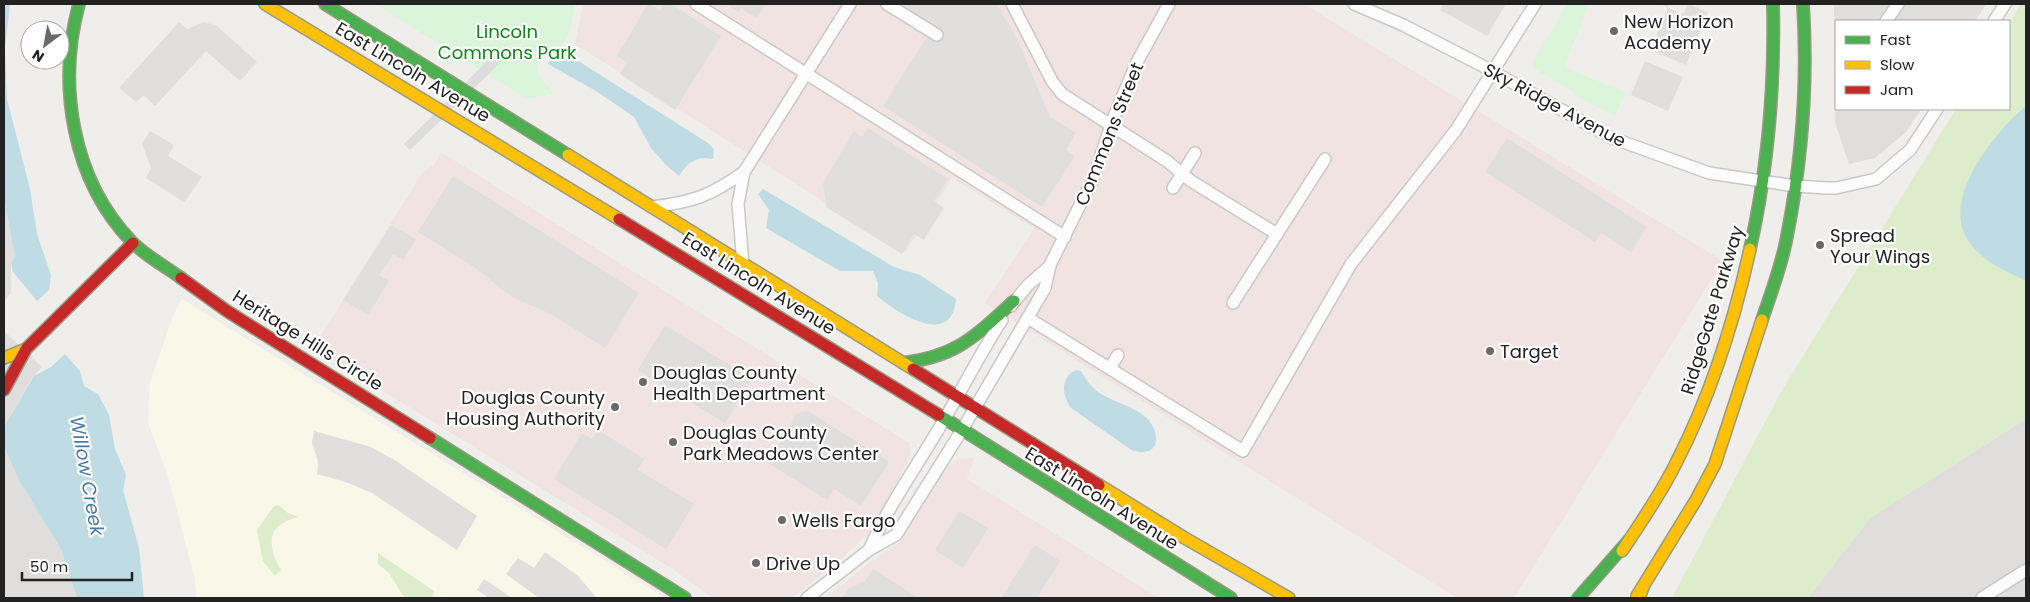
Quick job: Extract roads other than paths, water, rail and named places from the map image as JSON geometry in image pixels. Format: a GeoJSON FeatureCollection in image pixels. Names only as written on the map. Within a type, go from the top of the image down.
{"type":"FeatureCollection","features":[{"type":"Feature","properties":{"kind":"main road","name":"Heritage Hills Circle"},"geometry":{"type":"LineString","coordinates":[[79,4],[71,34],[68,79],[73,122],[87,171],[108,212],[133,242],[227,311],[685,598]]}},
{"type":"Feature","properties":{"kind":"main road","name":"East Lincoln Avenue"},"geometry":{"type":"LineString","coordinates":[[265,4],[486,136],[945,418],[1230,598]]}},
{"type":"Feature","properties":{"kind":"main road","name":"East Lincoln Avenue"},"geometry":{"type":"LineString","coordinates":[[325,4],[1183,537],[1289,598]]}},
{"type":"Feature","properties":{"kind":"main road","name":"RidgeGate Parkway"},"geometry":{"type":"LineString","coordinates":[[1590,598],[1629,540],[1682,452],[1714,372],[1738,297],[1756,230],[1773,122],[1775,47],[1773,4]]}},
{"type":"Feature","properties":{"kind":"main road"},"geometry":{"type":"LineString","coordinates":[[1639,595],[1696,500],[1714,464],[1775,280],[1786,237],[1803,125],[1806,47],[1804,4]]}},
{"type":"Feature","properties":{"kind":"main road"},"geometry":{"type":"LineString","coordinates":[[4,390],[26,349],[133,242]]}},
{"type":"Feature","properties":{"kind":"main road"},"geometry":{"type":"LineString","coordinates":[[903,363],[925,360],[952,352],[979,333],[1014,301]]}},
{"type":"Feature","properties":{"kind":"main road"},"geometry":{"type":"LineString","coordinates":[[4,358],[26,349]]}},
{"type":"Feature","properties":{"kind":"main road"},"geometry":{"type":"LineString","coordinates":[[1578,598],[1629,540]]}},
{"type":"Feature","properties":{"kind":"street"},"geometry":{"type":"LineString","coordinates":[[696,4],[807,72],[1065,237]]}},
{"type":"Feature","properties":{"kind":"street"},"geometry":{"type":"LineString","coordinates":[[743,264],[738,204],[744,172],[850,4]]}},
{"type":"Feature","properties":{"kind":"street"},"geometry":{"type":"LineString","coordinates":[[887,4],[937,35]]}},
{"type":"Feature","properties":{"kind":"street"},"geometry":{"type":"LineString","coordinates":[[1012,4],[1052,81],[1062,94],[1277,234]]}},
{"type":"Feature","properties":{"kind":"street","name":"Commons Street"},"geometry":{"type":"LineString","coordinates":[[807,598],[870,550],[896,535],[962,430],[1045,288],[1050,265],[1093,180],[1111,127],[1137,62],[1170,4]]}},
{"type":"Feature","properties":{"kind":"street","name":"Sky Ridge Avenue"},"geometry":{"type":"LineString","coordinates":[[1354,4],[1403,25],[1612,138],[1709,173],[1795,186],[1836,188],[1876,179],[1910,150],[1936,110]]}},
{"type":"Feature","properties":{"kind":"street"},"geometry":{"type":"LineString","coordinates":[[1028,318],[1243,451],[1352,264],[1456,130],[1535,4]]}},
{"type":"Feature","properties":{"kind":"street"},"geometry":{"type":"LineString","coordinates":[[1887,20],[1898,4]]}},
{"type":"Feature","properties":{"kind":"street"},"geometry":{"type":"LineString","coordinates":[[1995,20],[2005,4]]}},
{"type":"Feature","properties":{"kind":"street"},"geometry":{"type":"LineString","coordinates":[[1172,188],[1195,153]]}},
{"type":"Feature","properties":{"kind":"street"},"geometry":{"type":"LineString","coordinates":[[1233,303],[1325,158]]}},
{"type":"Feature","properties":{"kind":"street"},"geometry":{"type":"LineString","coordinates":[[651,207],[677,204],[707,196],[744,172]]}},
{"type":"Feature","properties":{"kind":"street","name":"Commons Street"},"geometry":{"type":"LineString","coordinates":[[870,550],[880,526],[945,418],[977,358],[1014,301],[1050,265]]}},
{"type":"Feature","properties":{"kind":"street"},"geometry":{"type":"LineString","coordinates":[[1110,368],[1118,354]]}},
{"type":"Feature","properties":{"kind":"street"},"geometry":{"type":"LineString","coordinates":[[1982,598],[2026,570]]}},
{"type":"Feature","properties":{"kind":"water"},"geometry":{"type":"Polygon","coordinates":[[[4,4],[10,4],[5,47],[7,99],[30,189],[37,234],[51,275],[49,290],[37,301],[13,272],[11,263],[15,257],[4,199],[4,4]]]}},
{"type":"Feature","properties":{"kind":"water"},"geometry":{"type":"Polygon","coordinates":[[[564,52],[708,143],[714,149],[713,159],[702,158],[689,163],[679,176],[651,148],[634,117],[596,91],[548,64],[549,61],[561,58],[564,52]]]}},
{"type":"Feature","properties":{"kind":"water"},"geometry":{"type":"Polygon","coordinates":[[[2026,106],[2026,281],[1993,264],[1971,245],[1966,237],[1961,220],[1961,202],[1976,165],[1988,147],[2026,106]]]}},
{"type":"Feature","properties":{"kind":"water"},"geometry":{"type":"Polygon","coordinates":[[[763,189],[894,267],[920,275],[956,299],[952,314],[945,322],[935,325],[910,318],[877,296],[878,283],[873,271],[840,271],[766,228],[769,210],[758,194],[763,189]]]}},
{"type":"Feature","properties":{"kind":"water","name":"Willow Creek"},"geometry":{"type":"Polygon","coordinates":[[[65,354],[80,371],[84,386],[98,394],[109,415],[115,449],[126,475],[123,490],[139,548],[144,598],[77,598],[61,549],[20,482],[4,447],[4,427],[34,376],[51,367],[65,354]]]}},
{"type":"Feature","properties":{"kind":"water"},"geometry":{"type":"Polygon","coordinates":[[[1076,370],[1081,371],[1090,384],[1101,394],[1135,410],[1150,422],[1156,439],[1152,449],[1145,452],[1133,451],[1071,408],[1064,393],[1064,387],[1067,377],[1076,370]]]}},
{"type":"Feature","properties":{"kind":"place","name":"New Horizon Academy"},"geometry":{"type":"Point","coordinates":[1614,31]}},
{"type":"Feature","properties":{"kind":"place","name":"Spread Your Wings"},"geometry":{"type":"Point","coordinates":[1820,245]}},
{"type":"Feature","properties":{"kind":"place","name":"Target"},"geometry":{"type":"Point","coordinates":[1490,351]}},
{"type":"Feature","properties":{"kind":"place","name":"Douglas County Health Department"},"geometry":{"type":"Point","coordinates":[643,382]}},
{"type":"Feature","properties":{"kind":"place","name":"Douglas County Housing Authority"},"geometry":{"type":"Point","coordinates":[615,407]}},
{"type":"Feature","properties":{"kind":"place","name":"Douglas County Park Meadows Center"},"geometry":{"type":"Point","coordinates":[673,442]}},
{"type":"Feature","properties":{"kind":"place","name":"Wells Fargo"},"geometry":{"type":"Point","coordinates":[782,520]}},
{"type":"Feature","properties":{"kind":"place","name":"Drive Up"},"geometry":{"type":"Point","coordinates":[756,563]}},
{"type":"Feature","properties":{"kind":"park label","name":"Lincoln Commons Park"},"geometry":{"type":"Point","coordinates":[507,41]}}]}
